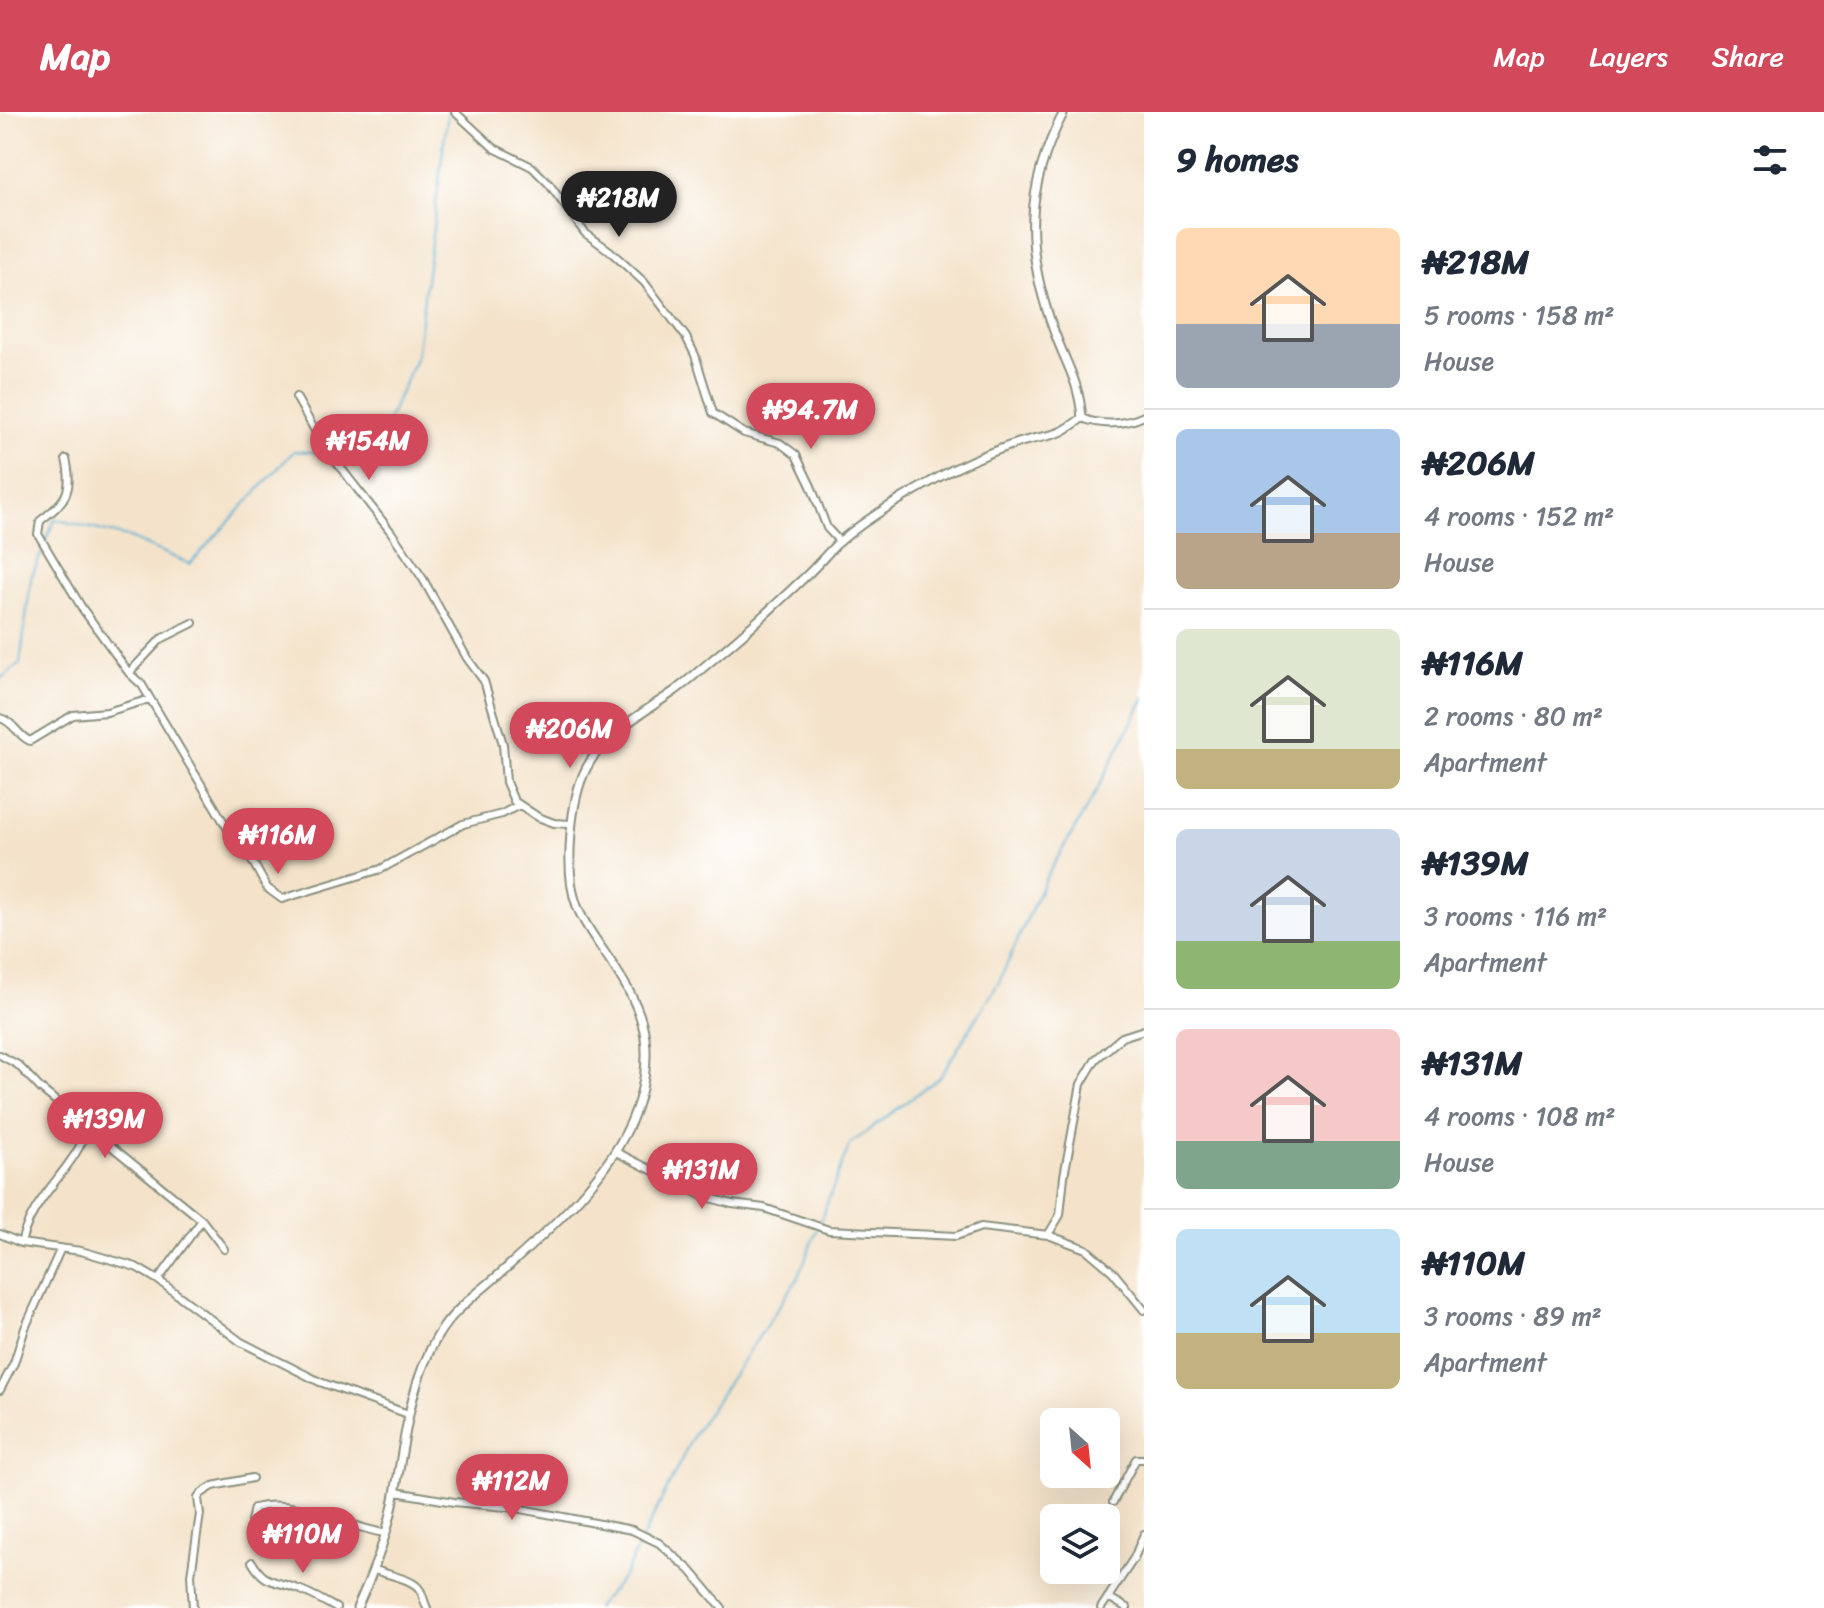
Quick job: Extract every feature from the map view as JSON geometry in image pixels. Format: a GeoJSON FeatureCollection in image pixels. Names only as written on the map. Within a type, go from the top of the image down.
{"type":"FeatureCollection","features":[{"type":"Feature","properties":{"kind":"street"},"geometry":{"type":"LineString","coordinates":[[455,112],[494,148],[532,167],[549,184],[585,233],[644,282],[686,337],[695,355],[713,413],[744,433],[780,443],[796,455],[827,528],[840,542]]}},
{"type":"Feature","properties":{"kind":"street"},"geometry":{"type":"LineString","coordinates":[[1064,112],[1046,148],[1031,219],[1043,294],[1053,329],[1079,390],[1082,418]]}},
{"type":"Feature","properties":{"kind":"street"},"geometry":{"type":"LineString","coordinates":[[296,397],[346,478],[391,532],[423,579],[467,658],[484,681],[503,744],[506,782],[514,801],[554,823],[571,824]]}},
{"type":"Feature","properties":{"kind":"street"},"geometry":{"type":"LineString","coordinates":[[357,1608],[373,1569],[396,1492],[408,1414],[422,1367],[438,1334],[465,1303],[572,1204],[616,1152],[639,1102],[647,1039],[642,1019],[622,978],[576,905],[570,864],[571,824],[586,768],[607,741],[746,633],[840,542],[878,515],[955,469],[992,451],[1060,434],[1082,418],[1108,424],[1144,416]]}},
{"type":"Feature","properties":{"kind":"street"},"geometry":{"type":"LineString","coordinates":[[66,459],[70,479],[66,497],[59,508],[40,521],[38,534],[82,608],[129,673],[142,685],[229,831],[254,864],[267,888],[282,899],[381,869],[463,824],[502,814],[519,805]]}},
{"type":"Feature","properties":{"kind":"street"},"geometry":{"type":"LineString","coordinates":[[129,673],[161,639],[193,623]]}},
{"type":"Feature","properties":{"kind":"street"},"geometry":{"type":"LineString","coordinates":[[0,718],[7,719],[22,738],[30,741],[73,715],[107,712],[150,699]]}},
{"type":"Feature","properties":{"kind":"street"},"geometry":{"type":"LineString","coordinates":[[1048,1235],[1060,1215],[1081,1084],[1096,1059],[1122,1037],[1144,1030]]}},
{"type":"Feature","properties":{"kind":"street"},"geometry":{"type":"LineString","coordinates":[[0,1055],[18,1065],[41,1089],[202,1220],[224,1249]]}},
{"type":"Feature","properties":{"kind":"street"},"geometry":{"type":"LineString","coordinates":[[21,1243],[31,1213],[82,1145],[88,1127]]}},
{"type":"Feature","properties":{"kind":"street"},"geometry":{"type":"LineString","coordinates":[[616,1152],[703,1196],[764,1208],[829,1230],[956,1236],[981,1227],[1048,1235],[1086,1249],[1113,1272],[1144,1310]]}},
{"type":"Feature","properties":{"kind":"street"},"geometry":{"type":"LineString","coordinates":[[158,1280],[202,1220]]}},
{"type":"Feature","properties":{"kind":"street"},"geometry":{"type":"LineString","coordinates":[[0,1234],[21,1243],[81,1251],[136,1267],[241,1342],[320,1382],[408,1414]]}},
{"type":"Feature","properties":{"kind":"street"},"geometry":{"type":"LineString","coordinates":[[0,1390],[61,1248]]}},
{"type":"Feature","properties":{"kind":"street"},"geometry":{"type":"LineString","coordinates":[[1113,1502],[1136,1459],[1144,1459]]}},
{"type":"Feature","properties":{"kind":"street"},"geometry":{"type":"LineString","coordinates":[[193,1608],[191,1575],[200,1514],[198,1498],[213,1486],[252,1478]]}},
{"type":"Feature","properties":{"kind":"street"},"geometry":{"type":"LineString","coordinates":[[396,1492],[516,1508],[632,1530],[659,1543],[690,1570],[722,1608]]}},
{"type":"Feature","properties":{"kind":"street"},"geometry":{"type":"LineString","coordinates":[[251,1521],[254,1508],[266,1505],[331,1517],[362,1529],[384,1533]]}},
{"type":"Feature","properties":{"kind":"street"},"geometry":{"type":"LineString","coordinates":[[1101,1608],[1134,1558],[1144,1534]]}},
{"type":"Feature","properties":{"kind":"street"},"geometry":{"type":"LineString","coordinates":[[252,1562],[267,1580],[295,1588],[336,1608]]}},
{"type":"Feature","properties":{"kind":"street"},"geometry":{"type":"LineString","coordinates":[[373,1569],[386,1576],[412,1582],[420,1589],[427,1608]]}},
{"type":"Feature","properties":{"kind":"street"},"geometry":{"type":"LineString","coordinates":[[1108,1597],[1127,1608]]}},
{"type":"Feature","properties":{"kind":"waterway"},"geometry":{"type":"LineString","coordinates":[[332,454],[372,456],[416,358],[448,112]]}},
{"type":"Feature","properties":{"kind":"waterway"},"geometry":{"type":"LineString","coordinates":[[45,543],[55,519],[127,537],[190,564],[294,451],[326,453]]}},
{"type":"Feature","properties":{"kind":"waterway"},"geometry":{"type":"LineString","coordinates":[[0,679],[20,664],[31,578],[43,549]]}},
{"type":"Feature","properties":{"kind":"waterway"},"geometry":{"type":"LineString","coordinates":[[596,1608],[624,1576],[695,1432],[798,1278],[850,1144],[940,1077],[999,982],[1045,879],[1095,794],[1144,699]]}}]}
